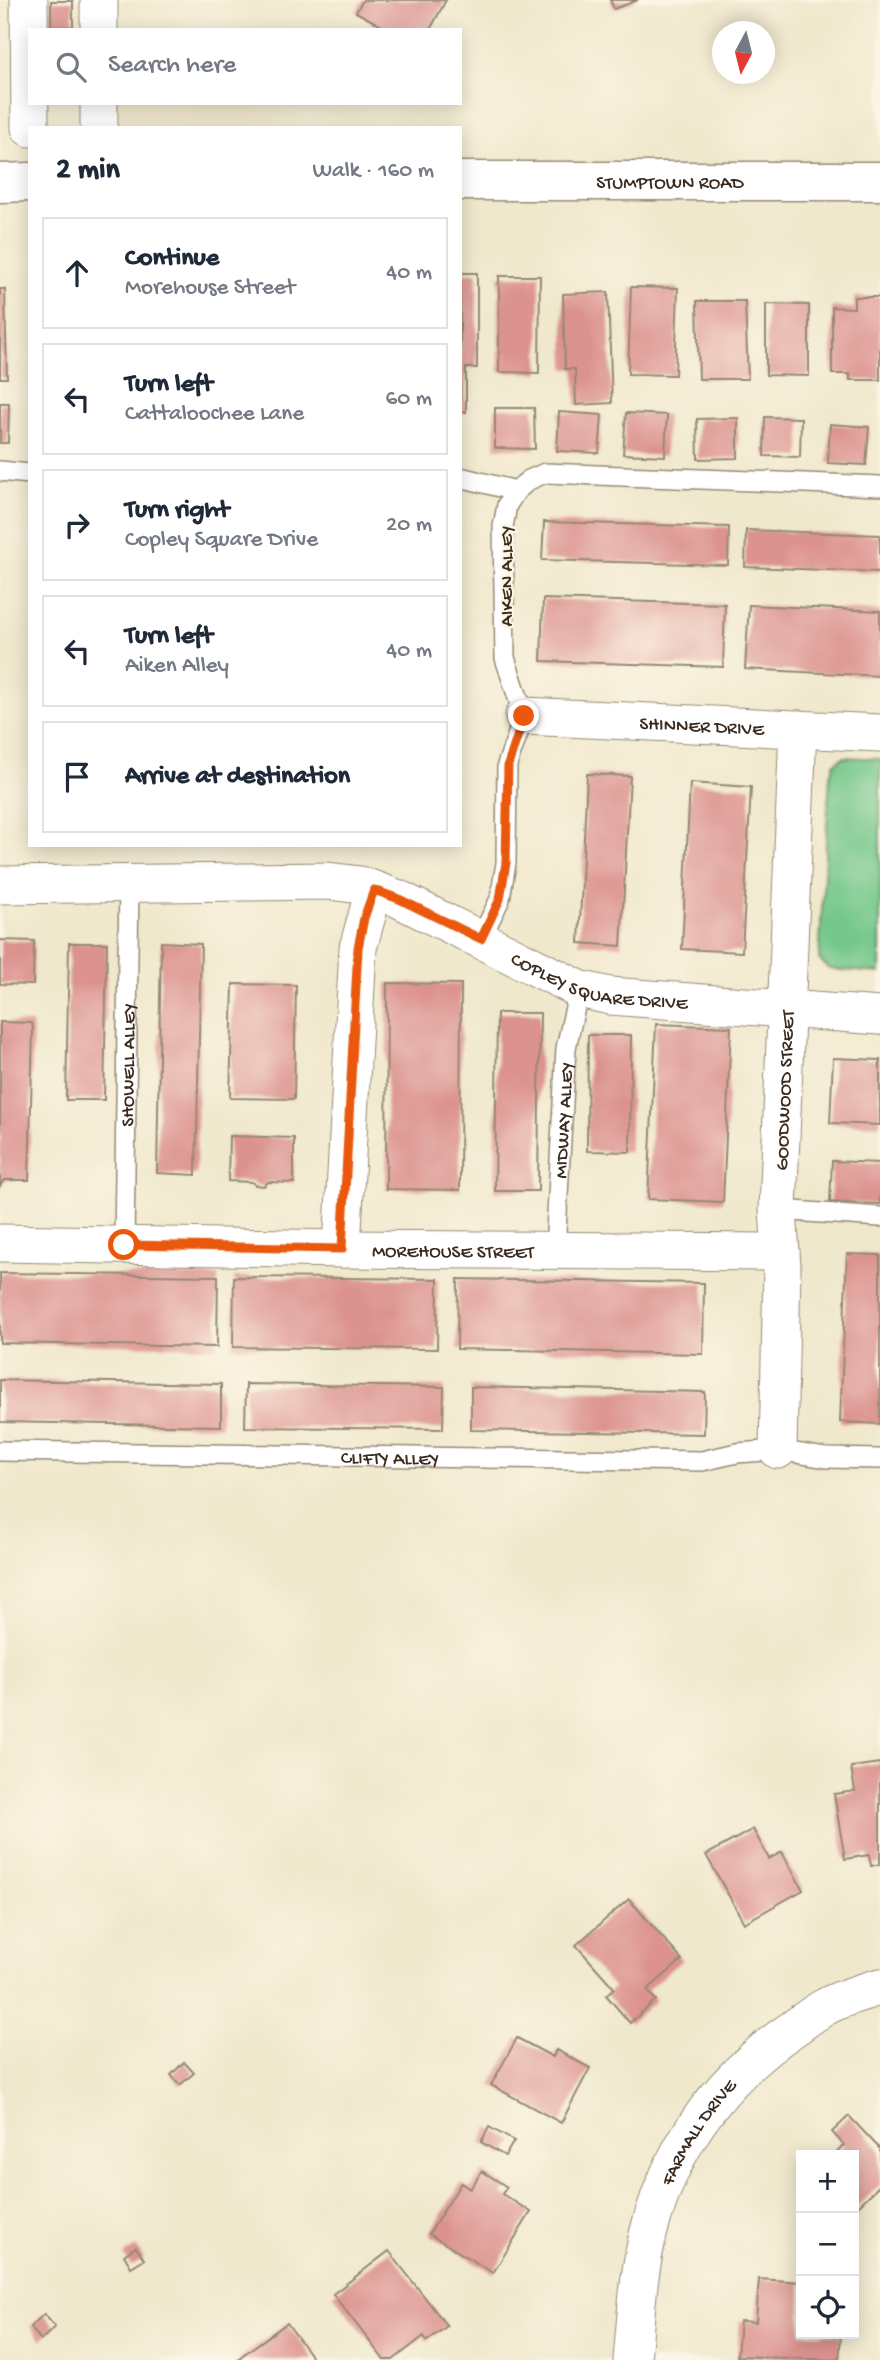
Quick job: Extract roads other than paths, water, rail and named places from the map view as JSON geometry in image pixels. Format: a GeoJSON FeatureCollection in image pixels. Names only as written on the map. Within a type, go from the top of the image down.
{"type":"FeatureCollection","features":[{"type":"Feature","properties":{"kind":"street"},"geometry":{"type":"LineString","coordinates":[[29,0],[29,28]]}},
{"type":"Feature","properties":{"kind":"street"},"geometry":{"type":"LineString","coordinates":[[99,0],[99,28]]}},
{"type":"Feature","properties":{"kind":"street"},"geometry":{"type":"LineString","coordinates":[[30,105],[30,126]]}},
{"type":"Feature","properties":{"kind":"street"},"geometry":{"type":"LineString","coordinates":[[99,105],[99,126]]}},
{"type":"Feature","properties":{"kind":"street","name":"STUMPTOWN ROAD"},"geometry":{"type":"LineString","coordinates":[[462,181],[880,181]]}},
{"type":"Feature","properties":{"kind":"street"},"geometry":{"type":"LineString","coordinates":[[0,183],[28,182]]}},
{"type":"Feature","properties":{"kind":"street","name":"SHINNER DRIVE"},"geometry":{"type":"LineString","coordinates":[[524,716],[880,733]]}},
{"type":"Feature","properties":{"kind":"street","name":"GOODWOOD STREET"},"geometry":{"type":"LineString","coordinates":[[778,1450],[781,1252],[778,1210],[798,729]]}},
{"type":"Feature","properties":{"kind":"street","name":"COPLEY SQUARE DRIVE"},"geometry":{"type":"LineString","coordinates":[[0,885],[328,881],[361,885],[399,899],[579,989],[610,996],[880,1016]]}},
{"type":"Feature","properties":{"kind":"street"},"geometry":{"type":"LineString","coordinates":[[342,1249],[358,948],[364,918],[374,890]]}},
{"type":"Feature","properties":{"kind":"street","name":"MOREHOUSE STREET"},"geometry":{"type":"LineString","coordinates":[[0,1242],[342,1249],[781,1252]]}},
{"type":"Feature","properties":{"kind":"street","name":"FARMALL DRIVE"},"geometry":{"type":"LineString","coordinates":[[632,2360],[638,2286],[650,2228],[668,2174],[705,2110],[738,2072],[773,2042],[825,2007],[880,1987]]}},
{"type":"Feature","properties":{"kind":"lane"},"geometry":{"type":"LineString","coordinates":[[462,478],[516,491],[529,480],[545,473],[880,486]]}},
{"type":"Feature","properties":{"kind":"lane"},"geometry":{"type":"LineString","coordinates":[[2,475],[28,474]]}},
{"type":"Feature","properties":{"kind":"lane","name":"AIKEN ALLEY"},"geometry":{"type":"LineString","coordinates":[[516,491],[507,505],[503,527],[505,658],[524,716]]}},
{"type":"Feature","properties":{"kind":"lane"},"geometry":{"type":"LineString","coordinates":[[481,939],[500,899],[506,863],[508,765],[524,716]]}},
{"type":"Feature","properties":{"kind":"lane","name":"SHOWELL ALLEY"},"geometry":{"type":"LineString","coordinates":[[124,1245],[129,884]]}},
{"type":"Feature","properties":{"kind":"lane","name":"MIDWAY ALLEY"},"geometry":{"type":"LineString","coordinates":[[555,1251],[566,1048],[579,989]]}},
{"type":"Feature","properties":{"kind":"lane"},"geometry":{"type":"LineString","coordinates":[[778,1210],[880,1217]]}},
{"type":"Feature","properties":{"kind":"lane","name":"CLIFTY ALLEY"},"geometry":{"type":"LineString","coordinates":[[0,1451],[702,1461],[737,1452],[778,1450],[825,1458],[880,1459]]}}]}
